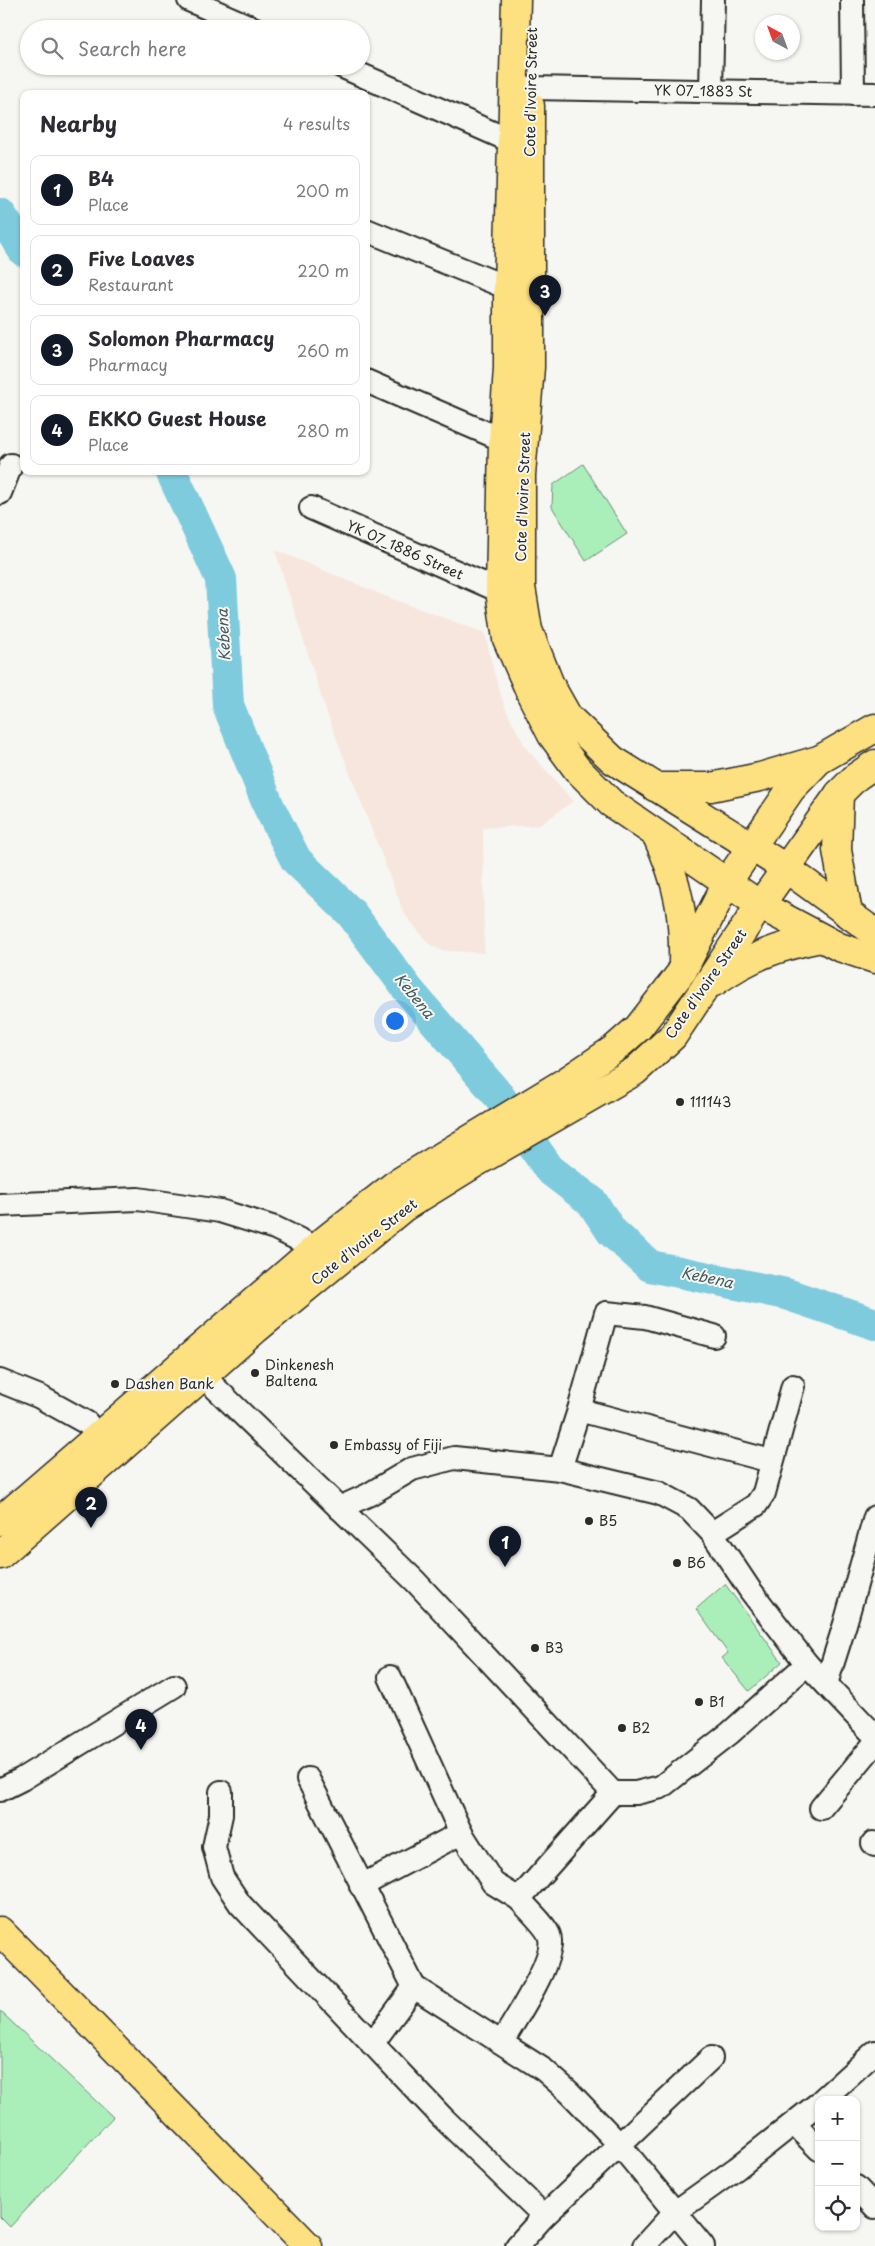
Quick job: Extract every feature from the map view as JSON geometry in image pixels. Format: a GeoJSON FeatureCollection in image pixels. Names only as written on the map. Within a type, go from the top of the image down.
{"type":"FeatureCollection","features":[{"type":"Feature","properties":{"kind":"main road","name":"Cote d'Ivoire Street"},"geometry":{"type":"LineString","coordinates":[[0,1499],[253,1280],[314,1241],[396,1184],[467,1154],[573,1092],[635,1071],[673,1036],[760,905],[726,884],[611,803],[577,769],[552,735],[532,696],[507,639],[500,591],[503,440],[519,368],[508,288],[516,0]]}},
{"type":"Feature","properties":{"kind":"main road","name":"Cote d'Ivoire Street"},"geometry":{"type":"LineString","coordinates":[[533,0],[519,368],[521,587],[528,630],[550,685],[568,717],[613,760],[787,870],[875,933]]}},
{"type":"Feature","properties":{"kind":"main road"},"geometry":{"type":"LineString","coordinates":[[655,788],[712,788],[752,779],[819,760],[875,728]]}},
{"type":"Feature","properties":{"kind":"main road"},"geometry":{"type":"LineString","coordinates":[[726,884],[750,846],[791,789],[819,760]]}},
{"type":"Feature","properties":{"kind":"main road"},"geometry":{"type":"LineString","coordinates":[[875,764],[856,777],[839,794],[787,870],[760,905],[838,947],[875,959]]}},
{"type":"Feature","properties":{"kind":"main road"},"geometry":{"type":"LineString","coordinates":[[839,794],[837,850],[848,914]]}},
{"type":"Feature","properties":{"kind":"main road"},"geometry":{"type":"LineString","coordinates":[[657,835],[672,867],[680,900],[683,970]]}},
{"type":"Feature","properties":{"kind":"main road","name":"Cote d'Ivoire Street"},"geometry":{"type":"LineString","coordinates":[[573,1092],[638,1028],[683,970],[726,884]]}},
{"type":"Feature","properties":{"kind":"main road"},"geometry":{"type":"LineString","coordinates":[[705,988],[756,957],[788,944],[821,938]]}},
{"type":"Feature","properties":{"kind":"main road","name":"Cote d'Ivoire Street"},"geometry":{"type":"LineString","coordinates":[[0,1555],[256,1329],[467,1154]]}},
{"type":"Feature","properties":{"kind":"main road","name":"Cote d'Ivoire Street"},"geometry":{"type":"LineString","coordinates":[[0,1521],[314,1241]]}},
{"type":"Feature","properties":{"kind":"main road"},"geometry":{"type":"LineString","coordinates":[[0,1930],[308,2246]]}},
{"type":"Feature","properties":{"kind":"street"},"geometry":{"type":"LineString","coordinates":[[189,0],[235,20]]}},
{"type":"Feature","properties":{"kind":"street"},"geometry":{"type":"LineString","coordinates":[[711,91],[712,0]]}},
{"type":"Feature","properties":{"kind":"street"},"geometry":{"type":"LineString","coordinates":[[852,0],[864,94]]}},
{"type":"Feature","properties":{"kind":"street"},"geometry":{"type":"LineString","coordinates":[[361,75],[511,141]]}},
{"type":"Feature","properties":{"kind":"street","name":"YK 07_1883 St"},"geometry":{"type":"LineString","coordinates":[[530,88],[864,94]]}},
{"type":"Feature","properties":{"kind":"street"},"geometry":{"type":"LineString","coordinates":[[370,232],[508,288]]}},
{"type":"Feature","properties":{"kind":"street"},"geometry":{"type":"LineString","coordinates":[[370,383],[503,440]]}},
{"type":"Feature","properties":{"kind":"street"},"geometry":{"type":"LineString","coordinates":[[0,493],[11,465]]}},
{"type":"Feature","properties":{"kind":"street","name":"YK 07_1886 Street"},"geometry":{"type":"LineString","coordinates":[[311,508],[500,591]]}},
{"type":"Feature","properties":{"kind":"street"},"geometry":{"type":"LineString","coordinates":[[0,1205],[138,1199],[220,1211],[314,1241]]}},
{"type":"Feature","properties":{"kind":"street"},"geometry":{"type":"LineString","coordinates":[[560,1469],[579,1410],[606,1313],[645,1317],[714,1336]]}},
{"type":"Feature","properties":{"kind":"street"},"geometry":{"type":"LineString","coordinates":[[203,1376],[415,1582],[613,1793],[636,1793],[661,1787],[730,1733],[807,1664]]}},
{"type":"Feature","properties":{"kind":"street"},"geometry":{"type":"LineString","coordinates":[[0,1381],[40,1397],[87,1423]]}},
{"type":"Feature","properties":{"kind":"street"},"geometry":{"type":"LineString","coordinates":[[712,1534],[756,1505],[764,1493],[771,1461],[793,1386]]}},
{"type":"Feature","properties":{"kind":"street"},"geometry":{"type":"LineString","coordinates":[[579,1410],[771,1461]]}},
{"type":"Feature","properties":{"kind":"street"},"geometry":{"type":"LineString","coordinates":[[339,1508],[368,1495],[412,1469],[454,1458],[560,1469],[659,1493],[689,1509],[712,1534],[750,1590],[807,1664],[875,1736]]}},
{"type":"Feature","properties":{"kind":"street"},"geometry":{"type":"LineString","coordinates":[[826,1684],[875,1517]]}},
{"type":"Feature","properties":{"kind":"street"},"geometry":{"type":"LineString","coordinates":[[390,1677],[461,1833],[494,1883],[519,1899],[549,1934],[551,1951],[542,1972],[502,2042]]}},
{"type":"Feature","properties":{"kind":"street"},"geometry":{"type":"LineString","coordinates":[[0,1790],[30,1774],[174,1686]]}},
{"type":"Feature","properties":{"kind":"street"},"geometry":{"type":"LineString","coordinates":[[821,1808],[875,1744]]}},
{"type":"Feature","properties":{"kind":"street"},"geometry":{"type":"LineString","coordinates":[[308,1779],[414,1987],[502,2042],[550,2075],[619,2144],[702,2246]]}},
{"type":"Feature","properties":{"kind":"street"},"geometry":{"type":"LineString","coordinates":[[221,1792],[221,1815],[214,1847],[222,1877],[240,1904],[444,2118],[544,2216]]}},
{"type":"Feature","properties":{"kind":"street"},"geometry":{"type":"LineString","coordinates":[[519,1899],[613,1793]]}},
{"type":"Feature","properties":{"kind":"street"},"geometry":{"type":"LineString","coordinates":[[361,1886],[461,1833]]}},
{"type":"Feature","properties":{"kind":"street"},"geometry":{"type":"LineString","coordinates":[[372,2044],[414,1987]]}},
{"type":"Feature","properties":{"kind":"street"},"geometry":{"type":"LineString","coordinates":[[826,2096],[875,2052]]}},
{"type":"Feature","properties":{"kind":"street"},"geometry":{"type":"LineString","coordinates":[[517,2246],[544,2216],[711,2058]]}},
{"type":"Feature","properties":{"kind":"street"},"geometry":{"type":"LineString","coordinates":[[644,2246],[674,2213],[815,2106]]}},
{"type":"Feature","properties":{"kind":"street"},"geometry":{"type":"LineString","coordinates":[[794,2124],[815,2145]]}},
{"type":"Feature","properties":{"kind":"street"},"geometry":{"type":"LineString","coordinates":[[860,2192],[875,2207]]}},
{"type":"Feature","properties":{"kind":"shaded area"},"geometry":{"type":"Polygon","coordinates":[[[275,550],[387,597],[485,633],[494,673],[505,708],[526,748],[573,801],[540,825],[483,828],[484,953],[440,950],[429,944],[404,913],[326,711],[275,550]]]}},
{"type":"Feature","properties":{"kind":"green space"},"geometry":{"type":"Polygon","coordinates":[[[583,464],[627,534],[586,561],[552,507],[553,485],[583,464]]]}},
{"type":"Feature","properties":{"kind":"green space"},"geometry":{"type":"Polygon","coordinates":[[[725,1584],[782,1662],[749,1691],[722,1658],[728,1653],[696,1609],[725,1584]]]}},
{"type":"Feature","properties":{"kind":"green space"},"geometry":{"type":"Polygon","coordinates":[[[0,2011],[113,2117],[10,2227],[0,2217],[0,2011]]]}},
{"type":"Feature","properties":{"kind":"waterway","name":"Kebena"},"geometry":{"type":"LineString","coordinates":[[0,214],[20,245]]}},
{"type":"Feature","properties":{"kind":"waterway","name":"Kebena"},"geometry":{"type":"LineString","coordinates":[[173,475],[221,579],[228,705],[269,807],[296,860],[351,913],[409,991],[499,1096],[549,1169],[592,1202],[612,1232],[650,1266],[786,1294],[875,1324]]}},
{"type":"Feature","properties":{"kind":"place","name":"Solomon Pharmacy"},"geometry":{"type":"Point","coordinates":[545,316]}},
{"type":"Feature","properties":{"kind":"place","name":"111143"},"geometry":{"type":"Point","coordinates":[680,1102]}},
{"type":"Feature","properties":{"kind":"place","name":"Dinkenesh Baltena"},"geometry":{"type":"Point","coordinates":[255,1373]}},
{"type":"Feature","properties":{"kind":"place","name":"Dashen Bank"},"geometry":{"type":"Point","coordinates":[115,1384]}},
{"type":"Feature","properties":{"kind":"place","name":"Embassy of Fiji"},"geometry":{"type":"Point","coordinates":[334,1445]}},
{"type":"Feature","properties":{"kind":"place","name":"B5"},"geometry":{"type":"Point","coordinates":[589,1521]}},
{"type":"Feature","properties":{"kind":"place","name":"Five Loaves"},"geometry":{"type":"Point","coordinates":[91,1528]}},
{"type":"Feature","properties":{"kind":"place","name":"B6"},"geometry":{"type":"Point","coordinates":[677,1563]}},
{"type":"Feature","properties":{"kind":"place","name":"B4"},"geometry":{"type":"Point","coordinates":[505,1567]}},
{"type":"Feature","properties":{"kind":"place","name":"B3"},"geometry":{"type":"Point","coordinates":[535,1648]}},
{"type":"Feature","properties":{"kind":"place","name":"B1"},"geometry":{"type":"Point","coordinates":[699,1702]}},
{"type":"Feature","properties":{"kind":"place","name":"B2"},"geometry":{"type":"Point","coordinates":[622,1728]}},
{"type":"Feature","properties":{"kind":"place","name":"EKKO Guest House"},"geometry":{"type":"Point","coordinates":[141,1750]}}]}
